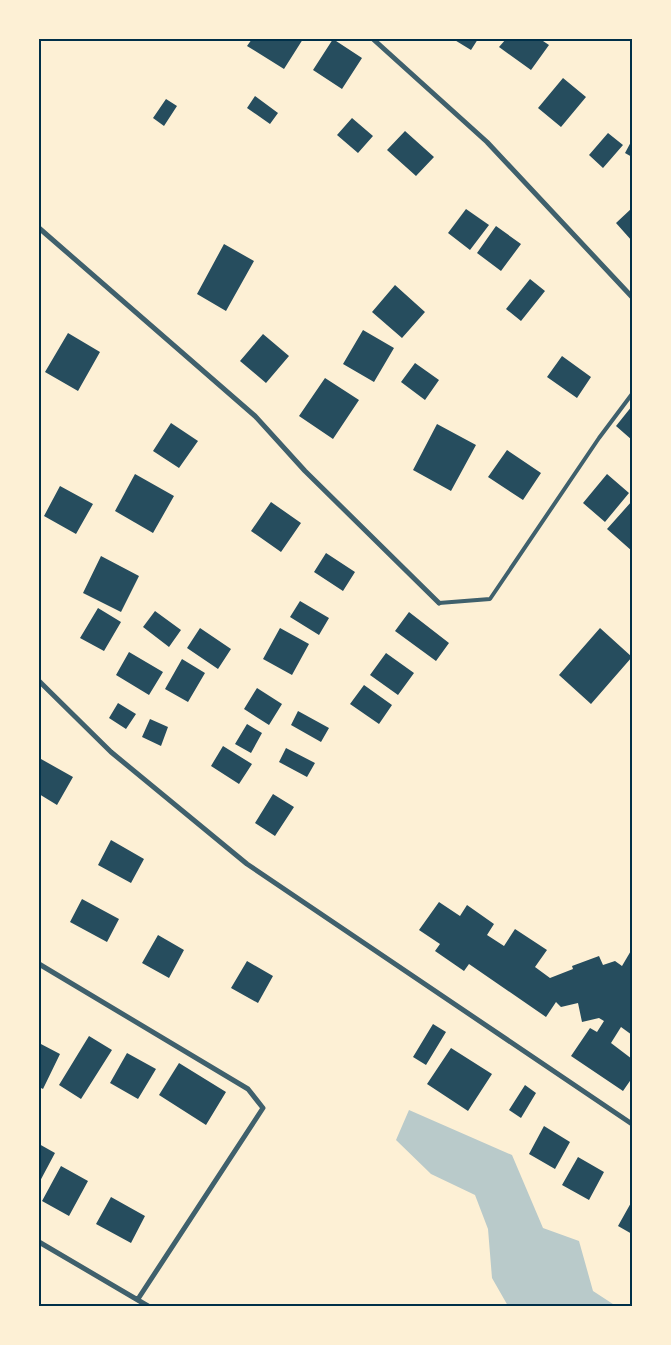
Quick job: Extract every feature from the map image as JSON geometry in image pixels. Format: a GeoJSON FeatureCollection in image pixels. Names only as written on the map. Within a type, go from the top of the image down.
{"type":"FeatureCollection","features":[{"type":"Feature","properties":{"kind":"street"},"geometry":{"type":"LineString","coordinates":[[373,39],[487,142],[632,297]]}},
{"type":"Feature","properties":{"kind":"street"},"geometry":{"type":"LineString","coordinates":[[39,228],[255,416],[305,471],[439,603]]}},
{"type":"Feature","properties":{"kind":"street"},"geometry":{"type":"LineString","coordinates":[[39,681],[110,752],[247,864],[632,1124]]}},
{"type":"Feature","properties":{"kind":"street"},"geometry":{"type":"LineString","coordinates":[[39,964],[248,1089],[263,1108],[138,1299]]}},
{"type":"Feature","properties":{"kind":"street"},"geometry":{"type":"LineString","coordinates":[[39,1242],[148,1306]]}},
{"type":"Feature","properties":{"kind":"lane"},"geometry":{"type":"LineString","coordinates":[[439,603],[490,599],[598,438],[632,394]]}},
{"type":"Feature","properties":{"kind":"shaded area"},"geometry":{"type":"Polygon","coordinates":[[[409,1110],[512,1155],[543,1228],[579,1241],[593,1291],[616,1306],[508,1306],[492,1278],[488,1229],[475,1195],[431,1174],[396,1140],[409,1110]]]}},
{"type":"Feature","properties":{"kind":"building"},"geometry":{"type":"Polygon","coordinates":[[[252,39],[303,39],[284,69],[247,46],[252,39]]]}},
{"type":"Feature","properties":{"kind":"building"},"geometry":{"type":"Polygon","coordinates":[[[333,39],[362,58],[342,89],[313,70],[333,39]]]}},
{"type":"Feature","properties":{"kind":"building"},"geometry":{"type":"Polygon","coordinates":[[[453,39],[478,39],[471,50],[453,39]]]}},
{"type":"Feature","properties":{"kind":"building"},"geometry":{"type":"Polygon","coordinates":[[[506,39],[540,39],[549,45],[531,70],[499,47],[506,39]]]}},
{"type":"Feature","properties":{"kind":"building"},"geometry":{"type":"Polygon","coordinates":[[[563,78],[586,97],[561,127],[538,108],[563,78]]]}},
{"type":"Feature","properties":{"kind":"building"},"geometry":{"type":"Polygon","coordinates":[[[255,96],[278,113],[270,124],[247,108],[255,96]]]}},
{"type":"Feature","properties":{"kind":"building"},"geometry":{"type":"Polygon","coordinates":[[[166,99],[177,106],[164,126],[153,118],[166,99]]]}},
{"type":"Feature","properties":{"kind":"building"},"geometry":{"type":"Polygon","coordinates":[[[352,118],[373,136],[358,153],[337,135],[352,118]]]}},
{"type":"Feature","properties":{"kind":"building"},"geometry":{"type":"Polygon","coordinates":[[[405,131],[434,157],[416,176],[387,150],[405,131]]]}},
{"type":"Feature","properties":{"kind":"building"},"geometry":{"type":"Polygon","coordinates":[[[608,133],[623,145],[603,168],[589,155],[608,133]]]}},
{"type":"Feature","properties":{"kind":"building"},"geometry":{"type":"Polygon","coordinates":[[[632,140],[632,157],[625,153],[632,140]]]}},
{"type":"Feature","properties":{"kind":"building"},"geometry":{"type":"Polygon","coordinates":[[[632,208],[632,241],[616,223],[632,208]]]}},
{"type":"Feature","properties":{"kind":"building"},"geometry":{"type":"Polygon","coordinates":[[[466,209],[489,225],[470,250],[448,233],[466,209]]]}},
{"type":"Feature","properties":{"kind":"building"},"geometry":{"type":"Polygon","coordinates":[[[496,226],[521,244],[501,271],[477,253],[496,226]]]}},
{"type":"Feature","properties":{"kind":"building"},"geometry":{"type":"Polygon","coordinates":[[[224,244],[254,261],[226,311],[197,294],[224,244]]]}},
{"type":"Feature","properties":{"kind":"building"},"geometry":{"type":"Polygon","coordinates":[[[530,279],[545,291],[521,321],[506,309],[530,279]]]}},
{"type":"Feature","properties":{"kind":"building"},"geometry":{"type":"Polygon","coordinates":[[[395,285],[425,312],[402,338],[372,312],[395,285]]]}},
{"type":"Feature","properties":{"kind":"building"},"geometry":{"type":"Polygon","coordinates":[[[363,330],[394,348],[374,382],[343,364],[363,330]]]}},
{"type":"Feature","properties":{"kind":"building"},"geometry":{"type":"Polygon","coordinates":[[[68,333],[100,352],[78,391],[45,372],[68,333]]]}},
{"type":"Feature","properties":{"kind":"building"},"geometry":{"type":"Polygon","coordinates":[[[263,334],[289,356],[266,383],[240,361],[263,334]]]}},
{"type":"Feature","properties":{"kind":"building"},"geometry":{"type":"Polygon","coordinates":[[[562,356],[591,377],[577,398],[547,377],[562,356]]]}},
{"type":"Feature","properties":{"kind":"building"},"geometry":{"type":"Polygon","coordinates":[[[415,363],[439,380],[425,400],[401,382],[415,363]]]}},
{"type":"Feature","properties":{"kind":"building"},"geometry":{"type":"Polygon","coordinates":[[[325,378],[359,400],[333,439],[299,416],[325,378]]]}},
{"type":"Feature","properties":{"kind":"building"},"geometry":{"type":"Polygon","coordinates":[[[632,406],[632,440],[616,426],[632,406]]]}},
{"type":"Feature","properties":{"kind":"building"},"geometry":{"type":"Polygon","coordinates":[[[171,423],[198,441],[179,468],[153,451],[171,423]]]}},
{"type":"Feature","properties":{"kind":"building"},"geometry":{"type":"Polygon","coordinates":[[[437,424],[476,445],[451,491],[413,470],[437,424]]]}},
{"type":"Feature","properties":{"kind":"building"},"geometry":{"type":"Polygon","coordinates":[[[507,450],[541,473],[523,500],[488,477],[507,450]]]}},
{"type":"Feature","properties":{"kind":"building"},"geometry":{"type":"Polygon","coordinates":[[[135,474],[174,496],[153,533],[115,511],[135,474]]]}},
{"type":"Feature","properties":{"kind":"building"},"geometry":{"type":"Polygon","coordinates":[[[607,474],[629,493],[605,522],[583,503],[607,474]]]}},
{"type":"Feature","properties":{"kind":"building"},"geometry":{"type":"Polygon","coordinates":[[[60,486],[93,504],[76,534],[44,516],[60,486]]]}},
{"type":"Feature","properties":{"kind":"building"},"geometry":{"type":"Polygon","coordinates":[[[632,501],[632,551],[607,529],[632,501]]]}},
{"type":"Feature","properties":{"kind":"building"},"geometry":{"type":"Polygon","coordinates":[[[271,502],[301,523],[281,552],[251,531],[271,502]]]}},
{"type":"Feature","properties":{"kind":"building"},"geometry":{"type":"Polygon","coordinates":[[[326,553],[355,572],[343,591],[314,572],[326,553]]]}},
{"type":"Feature","properties":{"kind":"building"},"geometry":{"type":"Polygon","coordinates":[[[101,556],[139,576],[121,612],[83,593],[101,556]]]}},
{"type":"Feature","properties":{"kind":"building"},"geometry":{"type":"Polygon","coordinates":[[[300,601],[329,618],[319,635],[290,617],[300,601]]]}},
{"type":"Feature","properties":{"kind":"building"},"geometry":{"type":"Polygon","coordinates":[[[98,608],[121,622],[104,651],[80,638],[98,608]]]}},
{"type":"Feature","properties":{"kind":"building"},"geometry":{"type":"Polygon","coordinates":[[[155,611],[181,630],[169,647],[143,627],[155,611]]]}},
{"type":"Feature","properties":{"kind":"building"},"geometry":{"type":"Polygon","coordinates":[[[409,612],[449,643],[436,661],[395,631],[409,612]]]}},
{"type":"Feature","properties":{"kind":"building"},"geometry":{"type":"Polygon","coordinates":[[[200,628],[231,649],[218,669],[187,648],[200,628]]]}},
{"type":"Feature","properties":{"kind":"building"},"geometry":{"type":"Polygon","coordinates":[[[280,628],[309,644],[292,675],[263,659],[280,628]]]}},
{"type":"Feature","properties":{"kind":"building"},"geometry":{"type":"Polygon","coordinates":[[[600,628],[632,657],[591,704],[559,675],[600,628]]]}},
{"type":"Feature","properties":{"kind":"building"},"geometry":{"type":"Polygon","coordinates":[[[129,652],[163,672],[149,695],[116,675],[129,652]]]}},
{"type":"Feature","properties":{"kind":"building"},"geometry":{"type":"Polygon","coordinates":[[[386,653],[414,673],[398,695],[370,675],[386,653]]]}},
{"type":"Feature","properties":{"kind":"building"},"geometry":{"type":"Polygon","coordinates":[[[182,659],[205,673],[188,702],[165,689],[182,659]]]}},
{"type":"Feature","properties":{"kind":"building"},"geometry":{"type":"Polygon","coordinates":[[[364,685],[392,705],[379,724],[350,704],[364,685]]]}},
{"type":"Feature","properties":{"kind":"building"},"geometry":{"type":"Polygon","coordinates":[[[257,688],[282,704],[269,725],[244,709],[257,688]]]}},
{"type":"Feature","properties":{"kind":"building"},"geometry":{"type":"Polygon","coordinates":[[[118,703],[136,714],[126,729],[109,718],[118,703]]]}},
{"type":"Feature","properties":{"kind":"building"},"geometry":{"type":"Polygon","coordinates":[[[298,711],[329,728],[321,742],[291,725],[298,711]]]}},
{"type":"Feature","properties":{"kind":"building"},"geometry":{"type":"Polygon","coordinates":[[[150,719],[168,727],[161,746],[142,737],[150,719]]]}},
{"type":"Feature","properties":{"kind":"building"},"geometry":{"type":"Polygon","coordinates":[[[247,724],[262,733],[251,753],[235,744],[247,724]]]}},
{"type":"Feature","properties":{"kind":"building"},"geometry":{"type":"Polygon","coordinates":[[[223,746],[252,764],[239,784],[211,766],[223,746]]]}},
{"type":"Feature","properties":{"kind":"building"},"geometry":{"type":"Polygon","coordinates":[[[286,748],[315,763],[307,777],[279,762],[286,748]]]}},
{"type":"Feature","properties":{"kind":"building"},"geometry":{"type":"Polygon","coordinates":[[[41,759],[73,777],[57,805],[39,794],[39,763],[41,759]]]}},
{"type":"Feature","properties":{"kind":"building"},"geometry":{"type":"Polygon","coordinates":[[[273,794],[294,807],[275,836],[255,823],[273,794]]]}},
{"type":"Feature","properties":{"kind":"building"},"geometry":{"type":"Polygon","coordinates":[[[111,840],[144,859],[131,883],[98,865],[111,840]]]}},
{"type":"Feature","properties":{"kind":"building"},"geometry":{"type":"Polygon","coordinates":[[[82,899],[119,919],[107,942],[70,922],[82,899]]]}},
{"type":"Feature","properties":{"kind":"building"},"geometry":{"type":"Polygon","coordinates":[[[439,902],[460,916],[467,905],[494,924],[487,935],[504,946],[515,929],[547,950],[535,967],[550,978],[573,969],[572,966],[599,956],[603,965],[615,961],[622,966],[632,949],[632,1035],[621,1027],[611,1043],[632,1059],[632,1078],[623,1091],[571,1056],[590,1028],[597,1032],[604,1021],[599,1018],[582,1022],[578,1003],[561,1007],[556,1002],[546,1017],[469,964],[464,971],[435,951],[440,944],[419,930],[439,902]]]}},
{"type":"Feature","properties":{"kind":"building"},"geometry":{"type":"Polygon","coordinates":[[[158,935],[184,950],[169,978],[142,963],[158,935]]]}},
{"type":"Feature","properties":{"kind":"building"},"geometry":{"type":"Polygon","coordinates":[[[247,961],[273,976],[258,1003],[231,988],[247,961]]]}},
{"type":"Feature","properties":{"kind":"building"},"geometry":{"type":"Polygon","coordinates":[[[433,1024],[446,1032],[426,1065],[413,1057],[433,1024]]]}},
{"type":"Feature","properties":{"kind":"building"},"geometry":{"type":"Polygon","coordinates":[[[89,1036],[112,1050],[81,1099],[59,1085],[89,1036]]]}},
{"type":"Feature","properties":{"kind":"building"},"geometry":{"type":"Polygon","coordinates":[[[39,1043],[60,1054],[43,1089],[39,1087],[39,1043]]]}},
{"type":"Feature","properties":{"kind":"building"},"geometry":{"type":"Polygon","coordinates":[[[451,1048],[492,1074],[468,1111],[427,1084],[451,1048]]]}},
{"type":"Feature","properties":{"kind":"building"},"geometry":{"type":"Polygon","coordinates":[[[127,1053],[156,1069],[138,1099],[110,1083],[127,1053]]]}},
{"type":"Feature","properties":{"kind":"building"},"geometry":{"type":"Polygon","coordinates":[[[179,1063],[226,1092],[206,1125],[159,1095],[179,1063]]]}},
{"type":"Feature","properties":{"kind":"building"},"geometry":{"type":"Polygon","coordinates":[[[525,1085],[536,1093],[521,1118],[509,1110],[525,1085]]]}},
{"type":"Feature","properties":{"kind":"building"},"geometry":{"type":"Polygon","coordinates":[[[544,1126],[570,1142],[555,1169],[529,1154],[544,1126]]]}},
{"type":"Feature","properties":{"kind":"building"},"geometry":{"type":"Polygon","coordinates":[[[39,1144],[55,1153],[39,1183],[39,1144]]]}},
{"type":"Feature","properties":{"kind":"building"},"geometry":{"type":"Polygon","coordinates":[[[578,1157],[604,1172],[589,1200],[562,1185],[578,1157]]]}},
{"type":"Feature","properties":{"kind":"building"},"geometry":{"type":"Polygon","coordinates":[[[61,1166],[88,1181],[69,1216],[42,1201],[61,1166]]]}},
{"type":"Feature","properties":{"kind":"building"},"geometry":{"type":"Polygon","coordinates":[[[111,1197],[145,1216],[131,1243],[96,1224],[111,1197]]]}},
{"type":"Feature","properties":{"kind":"building"},"geometry":{"type":"Polygon","coordinates":[[[632,1201],[632,1234],[618,1226],[632,1201]]]}}]}
